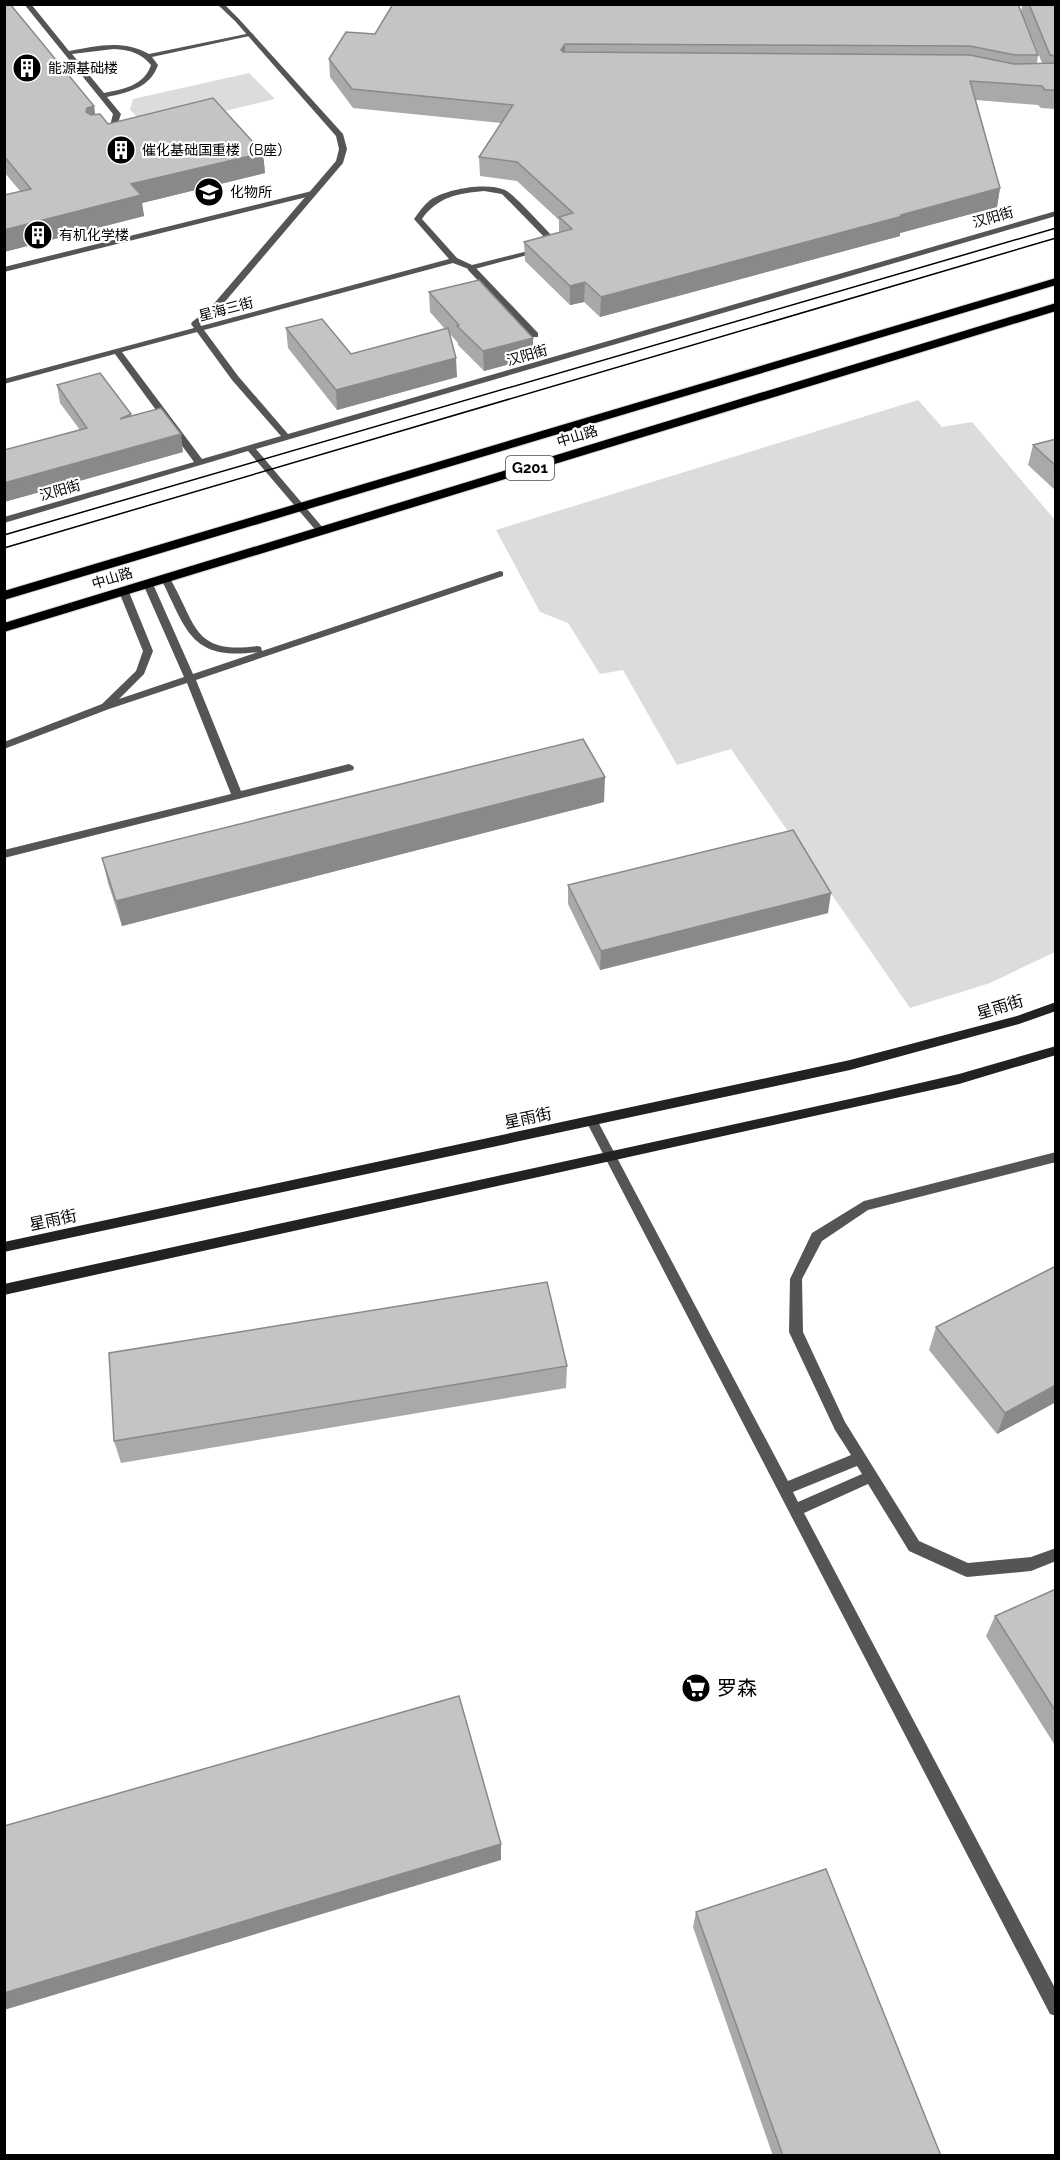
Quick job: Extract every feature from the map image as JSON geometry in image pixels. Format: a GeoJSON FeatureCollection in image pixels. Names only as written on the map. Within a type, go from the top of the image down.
{"type":"FeatureCollection","features":[{"type":"Feature","properties":{"kind":"highway","name":"中山路"},"geometry":{"type":"LineString","coordinates":[[4,596],[1056,281]]}},
{"type":"Feature","properties":{"kind":"highway","name":"中山路"},"geometry":{"type":"LineString","coordinates":[[4,628],[1056,307]]}},
{"type":"Feature","properties":{"kind":"street"},"geometry":{"type":"LineString","coordinates":[[27,4],[117,114],[113,127],[96,132]]}},
{"type":"Feature","properties":{"kind":"street"},"geometry":{"type":"LineString","coordinates":[[220,4],[340,136],[344,149],[339,161],[312,194],[214,309],[195,324],[235,378],[287,438]]}},
{"type":"Feature","properties":{"kind":"street"},"geometry":{"type":"LineString","coordinates":[[66,53],[122,47],[149,56],[250,35]]}},
{"type":"Feature","properties":{"kind":"street"},"geometry":{"type":"LineString","coordinates":[[101,96],[145,82],[153,73],[155,65],[149,56]]}},
{"type":"Feature","properties":{"kind":"street"},"geometry":{"type":"LineString","coordinates":[[471,268],[557,246],[504,192],[484,189],[461,190],[439,197],[424,207],[418,219],[454,260],[471,268],[534,335]]}},
{"type":"Feature","properties":{"kind":"street"},"geometry":{"type":"LineString","coordinates":[[4,270],[312,194]]}},
{"type":"Feature","properties":{"kind":"street","name":"汉阳街"},"geometry":{"type":"LineString","coordinates":[[4,520],[1056,213]]}},
{"type":"Feature","properties":{"kind":"street","name":"星海三街"},"geometry":{"type":"LineString","coordinates":[[4,382],[454,260]]}},
{"type":"Feature","properties":{"kind":"street"},"geometry":{"type":"LineString","coordinates":[[117,351],[200,463]]}},
{"type":"Feature","properties":{"kind":"street"},"geometry":{"type":"LineString","coordinates":[[251,448],[321,531]]}},
{"type":"Feature","properties":{"kind":"street"},"geometry":{"type":"LineString","coordinates":[[4,746],[105,707],[500,574]]}},
{"type":"Feature","properties":{"kind":"street"},"geometry":{"type":"LineString","coordinates":[[166,579],[196,637],[211,646],[236,652],[284,646]]}},
{"type":"Feature","properties":{"kind":"street"},"geometry":{"type":"LineString","coordinates":[[148,584],[190,678],[237,795]]}},
{"type":"Feature","properties":{"kind":"street"},"geometry":{"type":"LineString","coordinates":[[105,707],[140,672],[148,651],[123,592]]}},
{"type":"Feature","properties":{"kind":"street"},"geometry":{"type":"LineString","coordinates":[[4,854],[349,768]]}},
{"type":"Feature","properties":{"kind":"street","name":"星雨街"},"geometry":{"type":"LineString","coordinates":[[4,1247],[861,1062],[1019,1020],[1056,1006]]}},
{"type":"Feature","properties":{"kind":"street"},"geometry":{"type":"LineString","coordinates":[[4,1290],[959,1079],[1056,1050]]}},
{"type":"Feature","properties":{"kind":"street"},"geometry":{"type":"LineString","coordinates":[[592,1121],[1056,2008]]}},
{"type":"Feature","properties":{"kind":"street"},"geometry":{"type":"LineString","coordinates":[[1056,1157],[864,1206],[817,1237],[796,1279],[796,1332],[840,1426],[914,1546],[968,1570],[1031,1563],[1056,1554]]}},
{"type":"Feature","properties":{"kind":"street"},"geometry":{"type":"LineString","coordinates":[[784,1489],[860,1458]]}},
{"type":"Feature","properties":{"kind":"street"},"geometry":{"type":"LineString","coordinates":[[795,1510],[871,1476]]}},
{"type":"Feature","properties":{"kind":"shaded area"},"geometry":{"type":"Polygon","coordinates":[[[249,73],[275,99],[150,129],[130,110],[133,99],[249,73]]]}},
{"type":"Feature","properties":{"kind":"shaded area"},"geometry":{"type":"Polygon","coordinates":[[[918,400],[942,427],[972,422],[1055,520],[1055,952],[990,983],[910,1008],[731,749],[677,765],[623,670],[600,674],[568,623],[540,612],[496,530],[918,400]]]}},
{"type":"Feature","properties":{"kind":"building"},"geometry":{"type":"Polygon","coordinates":[[[4,4],[10,4],[94,106],[87,108],[86,112],[91,115],[100,114],[108,124],[213,98],[263,153],[131,184],[141,195],[4,230],[4,195],[31,189],[4,156],[4,4]]]}},
{"type":"Feature","properties":{"kind":"building"},"geometry":{"type":"Polygon","coordinates":[[[393,4],[1018,4],[1038,55],[1015,55],[970,46],[565,44],[561,50],[563,52],[970,55],[1014,64],[1056,63],[1056,90],[1045,90],[1042,86],[970,81],[1000,188],[601,297],[585,282],[570,286],[524,242],[572,229],[559,217],[573,213],[517,162],[479,157],[513,105],[352,89],[329,59],[346,32],[375,34],[393,4]]]}},
{"type":"Feature","properties":{"kind":"building"},"geometry":{"type":"Polygon","coordinates":[[[1029,4],[1056,4],[1056,56],[1050,55],[1029,4]]]}},
{"type":"Feature","properties":{"kind":"building"},"geometry":{"type":"Polygon","coordinates":[[[479,280],[533,338],[483,351],[457,326],[459,325],[429,292],[479,280]]]}},
{"type":"Feature","properties":{"kind":"building"},"geometry":{"type":"Polygon","coordinates":[[[322,319],[351,354],[448,328],[456,358],[336,390],[286,328],[322,319]]]}},
{"type":"Feature","properties":{"kind":"building"},"geometry":{"type":"Polygon","coordinates":[[[100,373],[131,414],[120,419],[161,408],[181,434],[4,483],[4,450],[87,428],[57,385],[100,373]]]}},
{"type":"Feature","properties":{"kind":"building"},"geometry":{"type":"Polygon","coordinates":[[[1056,439],[1056,466],[1033,445],[1056,439]]]}},
{"type":"Feature","properties":{"kind":"building"},"geometry":{"type":"Polygon","coordinates":[[[583,739],[605,777],[116,901],[102,858],[583,739]]]}},
{"type":"Feature","properties":{"kind":"building"},"geometry":{"type":"Polygon","coordinates":[[[793,830],[831,893],[601,951],[568,885],[793,830]]]}},
{"type":"Feature","properties":{"kind":"building"},"geometry":{"type":"Polygon","coordinates":[[[1056,1266],[1056,1385],[1005,1413],[936,1327],[1056,1266]]]}},
{"type":"Feature","properties":{"kind":"building"},"geometry":{"type":"Polygon","coordinates":[[[547,1282],[567,1366],[114,1441],[109,1353],[547,1282]]]}},
{"type":"Feature","properties":{"kind":"building"},"geometry":{"type":"Polygon","coordinates":[[[1056,1589],[1056,1712],[995,1616],[1056,1589]]]}},
{"type":"Feature","properties":{"kind":"building"},"geometry":{"type":"Polygon","coordinates":[[[459,1696],[501,1844],[4,1993],[4,1826],[459,1696]]]}},
{"type":"Feature","properties":{"kind":"building"},"geometry":{"type":"Polygon","coordinates":[[[826,1869],[941,2156],[783,2156],[696,1912],[826,1869]]]}},
{"type":"Feature","properties":{"kind":"tram line"},"geometry":{"type":"LineString","coordinates":[[4,535],[1056,228]]}},
{"type":"Feature","properties":{"kind":"tram line"},"geometry":{"type":"LineString","coordinates":[[4,548],[1056,238]]}},
{"type":"Feature","properties":{"kind":"place","name":"能源基础楼"},"geometry":{"type":"Point","coordinates":[27,68]}},
{"type":"Feature","properties":{"kind":"place","name":"催化基础国重楼（B座）"},"geometry":{"type":"Point","coordinates":[121,150]}},
{"type":"Feature","properties":{"kind":"place","name":"化物所"},"geometry":{"type":"Point","coordinates":[209,192]}},
{"type":"Feature","properties":{"kind":"place","name":"有机化学楼"},"geometry":{"type":"Point","coordinates":[38,235]}},
{"type":"Feature","properties":{"kind":"place","name":"罗森"},"geometry":{"type":"Point","coordinates":[696,1688]}}]}
